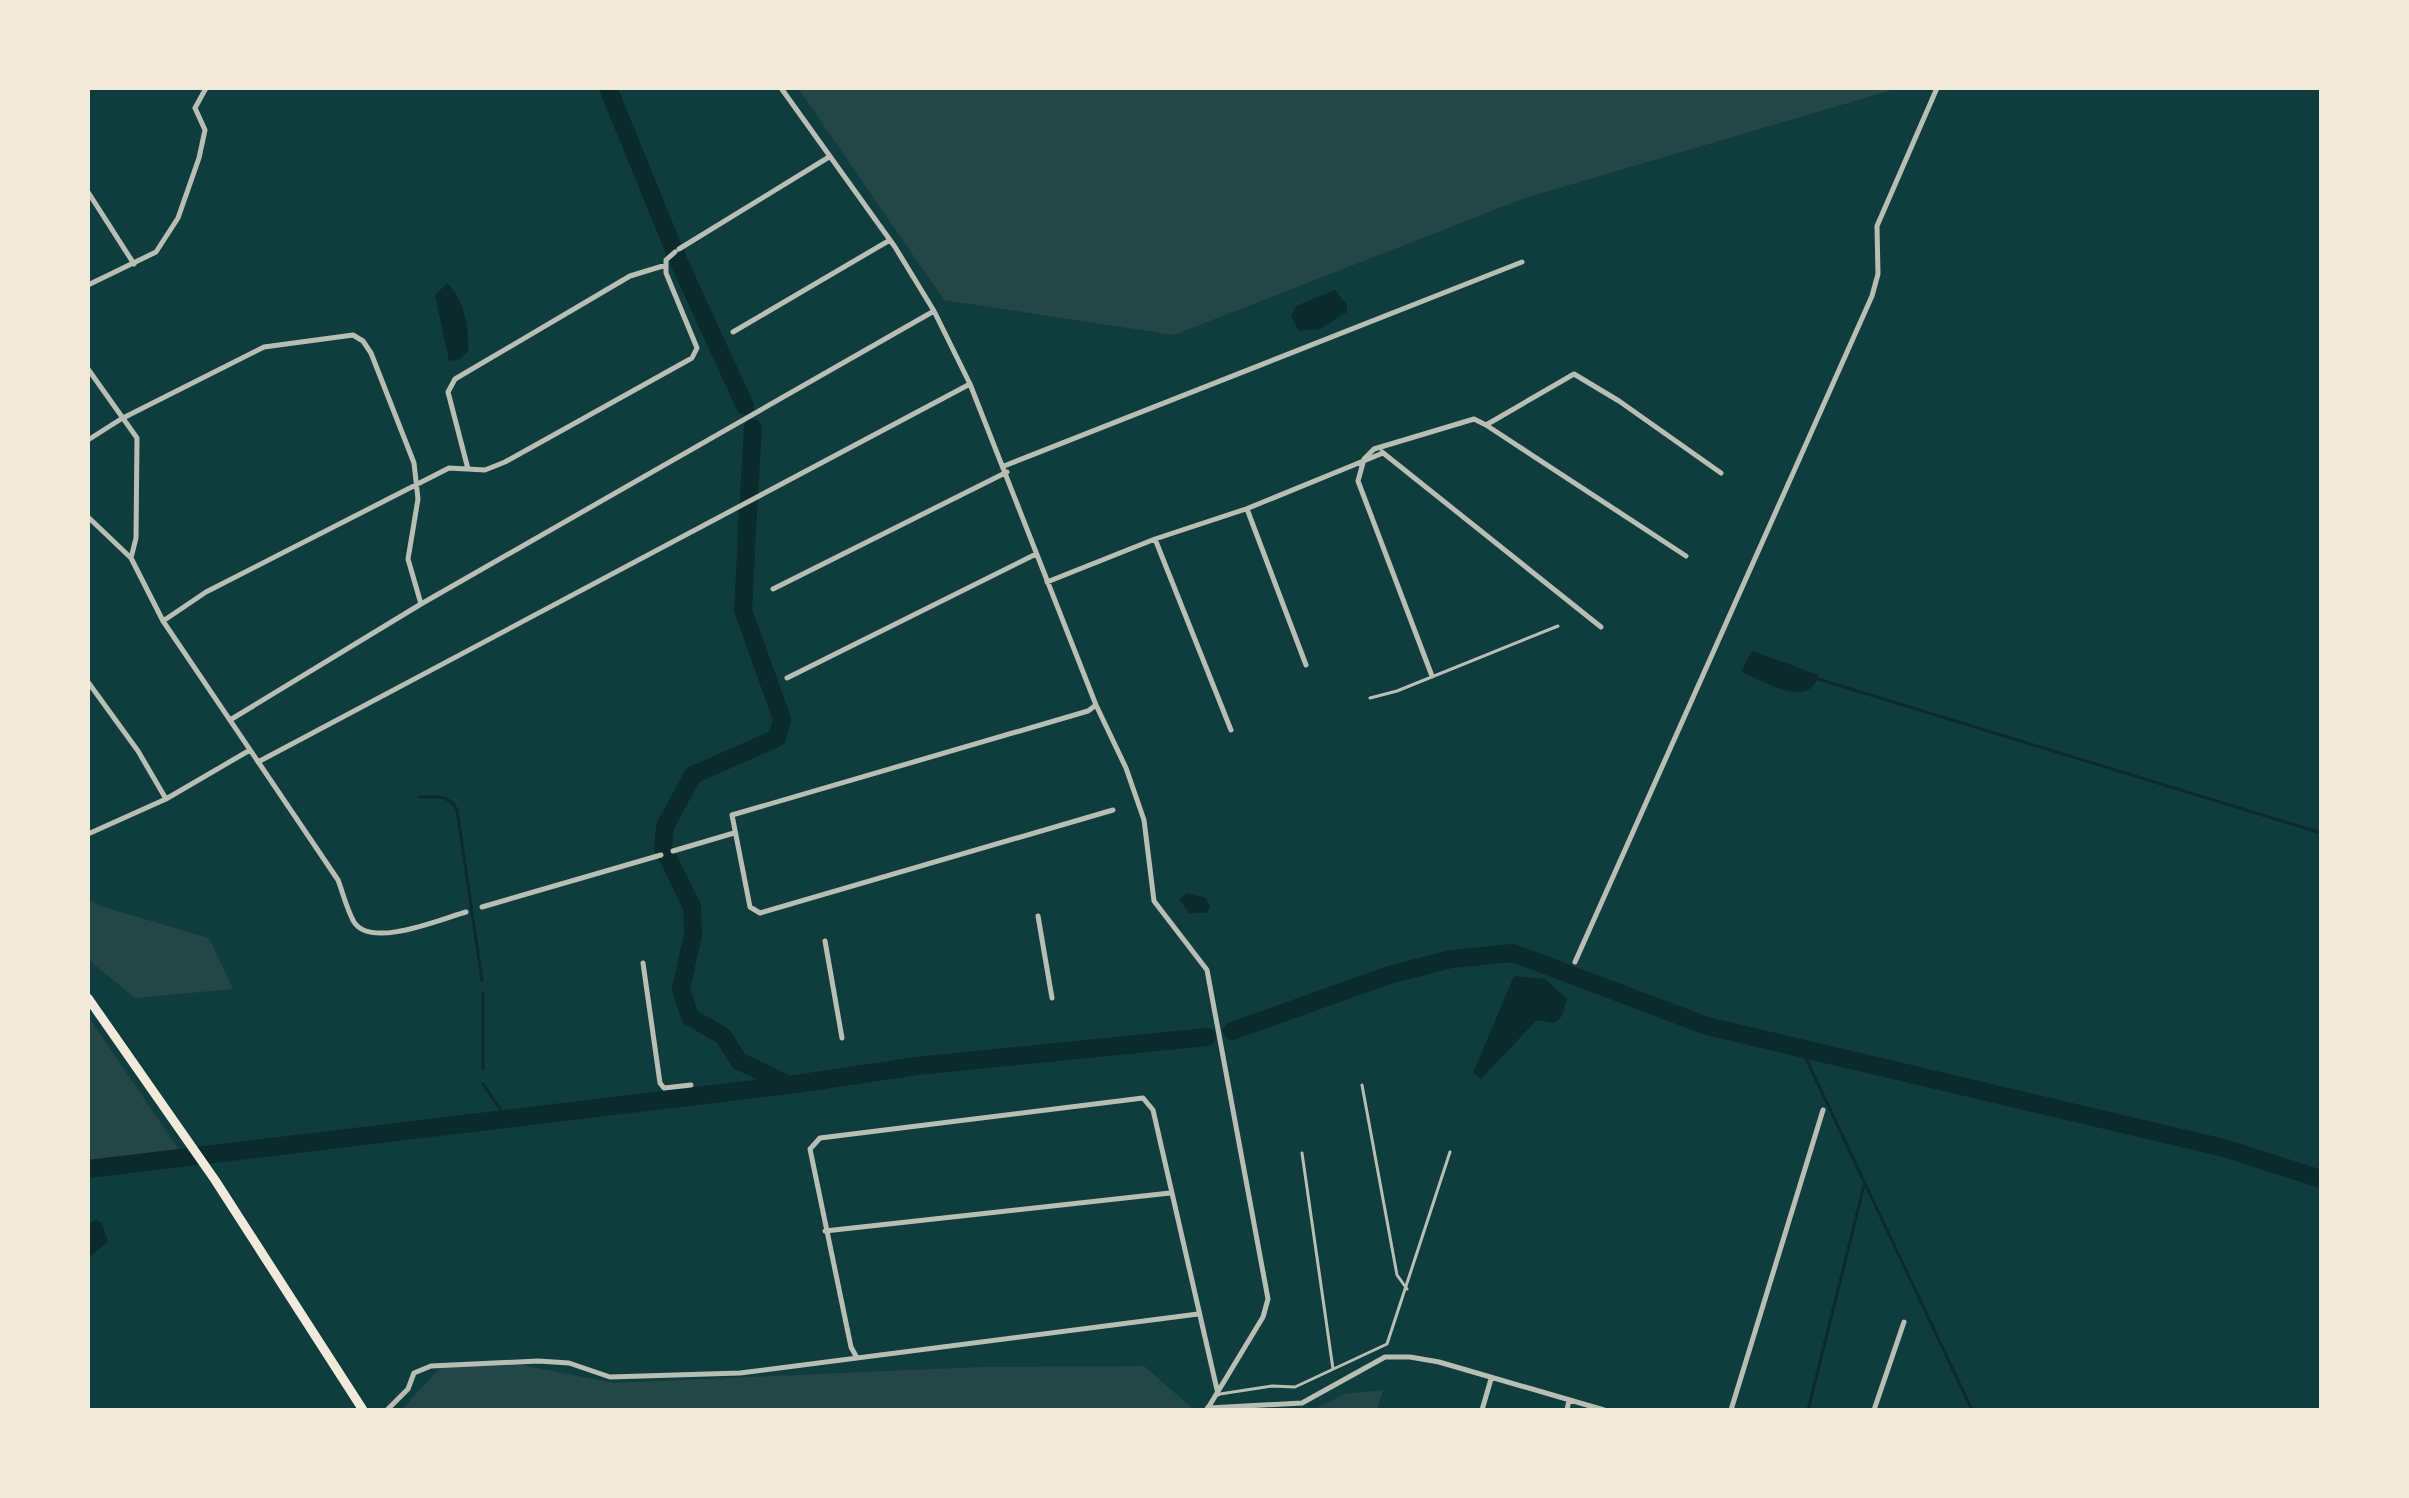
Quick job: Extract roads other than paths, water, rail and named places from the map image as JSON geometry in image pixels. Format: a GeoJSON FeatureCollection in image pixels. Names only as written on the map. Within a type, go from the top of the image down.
{"type":"FeatureCollection","features":[{"type":"Feature","properties":{"kind":"highway"},"geometry":{"type":"LineString","coordinates":[[88,998],[215,1180],[363,1410]]}},
{"type":"Feature","properties":{"kind":"street"},"geometry":{"type":"LineString","coordinates":[[88,285],[156,252],[178,218],[199,158],[205,130],[195,108],[206,88]]}},
{"type":"Feature","properties":{"kind":"street"},"geometry":{"type":"LineString","coordinates":[[781,88],[890,240],[934,311],[970,384],[1096,705],[1126,768],[1144,820],[1154,901],[1207,970],[1268,1299],[1263,1317],[1207,1409]]}},
{"type":"Feature","properties":{"kind":"street"},"geometry":{"type":"LineString","coordinates":[[1575,962],[1872,296],[1878,274],[1877,226],[1937,88]]}},
{"type":"Feature","properties":{"kind":"street"},"geometry":{"type":"LineString","coordinates":[[468,469],[448,392],[455,379],[630,276],[666,265],[677,251],[829,157]]}},
{"type":"Feature","properties":{"kind":"street"},"geometry":{"type":"LineString","coordinates":[[88,192],[134,264]]}},
{"type":"Feature","properties":{"kind":"street"},"geometry":{"type":"LineString","coordinates":[[733,332],[890,240]]}},
{"type":"Feature","properties":{"kind":"street"},"geometry":{"type":"LineString","coordinates":[[773,589],[1005,469],[1522,262]]}},
{"type":"Feature","properties":{"kind":"street"},"geometry":{"type":"LineString","coordinates":[[163,621],[206,592],[449,468],[485,470],[505,462],[692,358],[697,348],[666,273],[666,265]]}},
{"type":"Feature","properties":{"kind":"street"},"geometry":{"type":"LineString","coordinates":[[230,720],[421,604],[934,311]]}},
{"type":"Feature","properties":{"kind":"street"},"geometry":{"type":"LineString","coordinates":[[88,440],[121,419],[264,347],[353,335],[363,341],[371,353],[407,444],[418,484],[408,559],[421,604]]}},
{"type":"Feature","properties":{"kind":"street"},"geometry":{"type":"LineString","coordinates":[[88,369],[137,438],[136,538],[131,558]]}},
{"type":"Feature","properties":{"kind":"street"},"geometry":{"type":"LineString","coordinates":[[1486,425],[1574,374],[1619,401],[1721,473]]}},
{"type":"Feature","properties":{"kind":"street"},"geometry":{"type":"LineString","coordinates":[[258,762],[970,384]]}},
{"type":"Feature","properties":{"kind":"street"},"geometry":{"type":"LineString","coordinates":[[1432,676],[1358,481],[1364,459],[1374,449],[1474,419],[1686,556]]}},
{"type":"Feature","properties":{"kind":"street"},"geometry":{"type":"LineString","coordinates":[[1374,449],[1383,453],[1601,627]]}},
{"type":"Feature","properties":{"kind":"street"},"geometry":{"type":"LineString","coordinates":[[1047,582],[1155,539],[1246,509],[1383,453]]}},
{"type":"Feature","properties":{"kind":"street"},"geometry":{"type":"LineString","coordinates":[[1246,509],[1306,665]]}},
{"type":"Feature","properties":{"kind":"street"},"geometry":{"type":"LineString","coordinates":[[88,517],[131,558],[163,621],[338,880],[355,924],[366,932],[385,935],[466,912]]}},
{"type":"Feature","properties":{"kind":"street"},"geometry":{"type":"LineString","coordinates":[[1155,539],[1231,730]]}},
{"type":"Feature","properties":{"kind":"street"},"geometry":{"type":"LineString","coordinates":[[787,678],[1036,554]]}},
{"type":"Feature","properties":{"kind":"street"},"geometry":{"type":"LineString","coordinates":[[88,682],[138,751],[166,799]]}},
{"type":"Feature","properties":{"kind":"street"},"geometry":{"type":"LineString","coordinates":[[1096,705],[1088,711],[732,815],[734,833],[750,907],[760,913],[1113,810]]}},
{"type":"Feature","properties":{"kind":"street"},"geometry":{"type":"LineString","coordinates":[[88,834],[166,799],[250,750]]}},
{"type":"Feature","properties":{"kind":"street"},"geometry":{"type":"LineString","coordinates":[[673,851],[734,833]]}},
{"type":"Feature","properties":{"kind":"street"},"geometry":{"type":"LineString","coordinates":[[482,907],[661,855]]}},
{"type":"Feature","properties":{"kind":"street"},"geometry":{"type":"LineString","coordinates":[[1038,916],[1052,998]]}},
{"type":"Feature","properties":{"kind":"street"},"geometry":{"type":"LineString","coordinates":[[825,941],[842,1038]]}},
{"type":"Feature","properties":{"kind":"street"},"geometry":{"type":"LineString","coordinates":[[643,963],[660,1083],[664,1088],[691,1085]]}},
{"type":"Feature","properties":{"kind":"street"},"geometry":{"type":"LineString","coordinates":[[857,1358],[851,1347],[810,1149],[820,1138],[1143,1098],[1153,1110],[1218,1394]]}},
{"type":"Feature","properties":{"kind":"street"},"geometry":{"type":"LineString","coordinates":[[1731,1410],[1823,1110]]}},
{"type":"Feature","properties":{"kind":"street"},"geometry":{"type":"LineString","coordinates":[[825,1231],[1170,1193]]}},
{"type":"Feature","properties":{"kind":"street"},"geometry":{"type":"LineString","coordinates":[[387,1410],[408,1389],[414,1373],[431,1366],[538,1361],[569,1363],[610,1377],[740,1373],[1198,1314]]}},
{"type":"Feature","properties":{"kind":"street"},"geometry":{"type":"LineString","coordinates":[[1874,1410],[1904,1322]]}},
{"type":"Feature","properties":{"kind":"street"},"geometry":{"type":"LineString","coordinates":[[1207,1409],[1302,1403],[1385,1357],[1439,1362],[1604,1410]]}},
{"type":"Feature","properties":{"kind":"street"},"geometry":{"type":"LineString","coordinates":[[1482,1410],[1491,1379]]}},
{"type":"Feature","properties":{"kind":"street"},"geometry":{"type":"LineString","coordinates":[[1567,1410],[1569,1400]]}},
{"type":"Feature","properties":{"kind":"lane"},"geometry":{"type":"LineString","coordinates":[[1370,698],[1558,626]]}},
{"type":"Feature","properties":{"kind":"lane"},"geometry":{"type":"LineString","coordinates":[[1362,1085],[1397,1275],[1407,1289]]}},
{"type":"Feature","properties":{"kind":"lane"},"geometry":{"type":"LineString","coordinates":[[1218,1394],[1272,1386],[1295,1387],[1387,1344],[1450,1152]]}},
{"type":"Feature","properties":{"kind":"lane"},"geometry":{"type":"LineString","coordinates":[[1302,1153],[1333,1369]]}},
{"type":"Feature","properties":{"kind":"waterway"},"geometry":{"type":"LineString","coordinates":[[608,88],[679,262],[745,406]]}},
{"type":"Feature","properties":{"kind":"waterway"},"geometry":{"type":"LineString","coordinates":[[746,546],[753,428]]}},
{"type":"Feature","properties":{"kind":"waterway"},"geometry":{"type":"LineString","coordinates":[[746,555],[743,610],[782,719],[777,738],[693,775],[665,826],[663,848],[692,907],[693,934],[681,989],[690,1017],[723,1036],[739,1061],[789,1085],[917,1066],[1207,1037]]}},
{"type":"Feature","properties":{"kind":"waterway"},"geometry":{"type":"LineString","coordinates":[[1815,678],[2321,833]]}},
{"type":"Feature","properties":{"kind":"waterway"},"geometry":{"type":"LineString","coordinates":[[419,797],[446,799],[457,810],[482,980]]}},
{"type":"Feature","properties":{"kind":"waterway"},"geometry":{"type":"LineString","coordinates":[[1232,1031],[1389,975],[1451,959],[1513,953],[1707,1026],[2224,1148],[2321,1179]]}},
{"type":"Feature","properties":{"kind":"waterway"},"geometry":{"type":"LineString","coordinates":[[483,993],[483,1069]]}},
{"type":"Feature","properties":{"kind":"waterway"},"geometry":{"type":"LineString","coordinates":[[1801,1048],[1972,1410]]}},
{"type":"Feature","properties":{"kind":"waterway"},"geometry":{"type":"LineString","coordinates":[[483,1084],[507,1119]]}},
{"type":"Feature","properties":{"kind":"waterway"},"geometry":{"type":"LineString","coordinates":[[88,1169],[788,1085]]}},
{"type":"Feature","properties":{"kind":"waterway"},"geometry":{"type":"LineString","coordinates":[[1808,1410],[1864,1185]]}}]}
